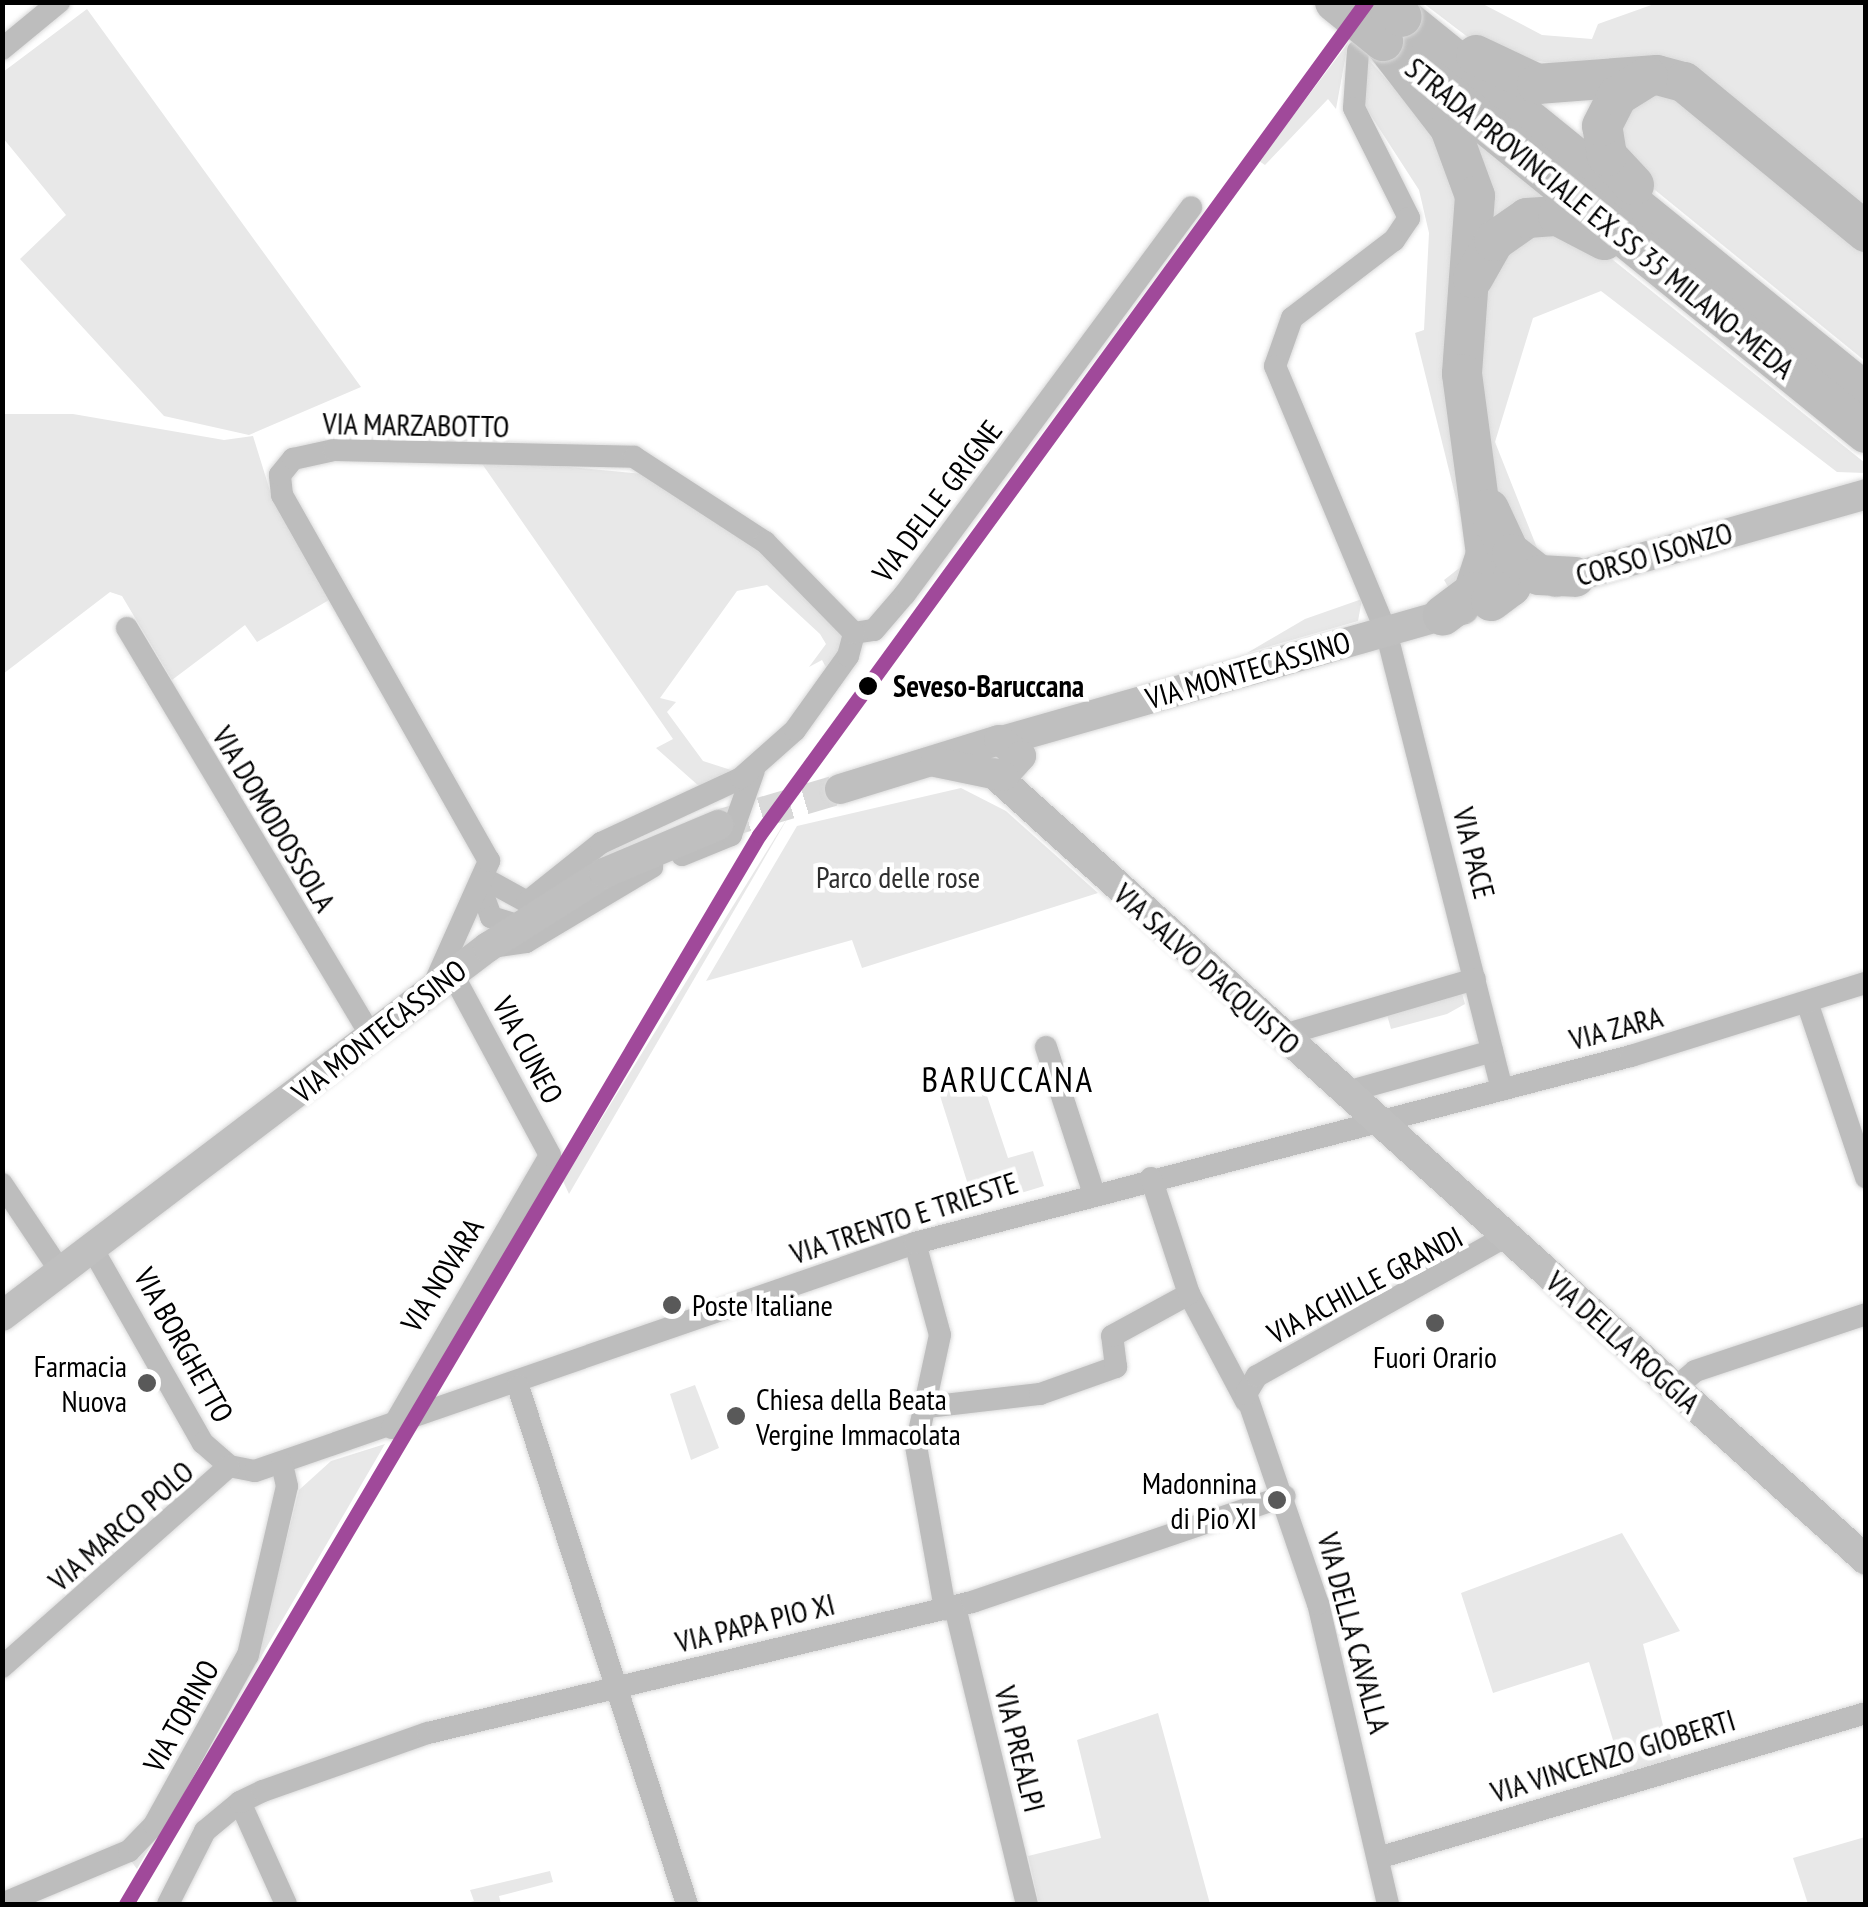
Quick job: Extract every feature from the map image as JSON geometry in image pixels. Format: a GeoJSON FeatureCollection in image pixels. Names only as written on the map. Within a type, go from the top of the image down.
{"type":"FeatureCollection","features":[{"type":"Feature","properties":{"kind":"highway","name":"STRADA PROVINCIALE EX SS 35 MILANO-MEDA"},"geometry":{"type":"LineString","coordinates":[[1336,2],[1382,28],[1702,280],[1866,393]]}},
{"type":"Feature","properties":{"kind":"highway"},"geometry":{"type":"LineString","coordinates":[[1382,28],[1537,84],[1658,75],[1699,92],[1866,232]]}},
{"type":"Feature","properties":{"kind":"highway"},"geometry":{"type":"LineString","coordinates":[[1382,28],[1469,168],[1476,219],[1465,301],[1462,393],[1478,482],[1519,573],[1474,592],[1442,615]]}},
{"type":"Feature","properties":{"kind":"highway"},"geometry":{"type":"LineString","coordinates":[[1658,75],[1609,106],[1604,147],[1702,280]]}},
{"type":"Feature","properties":{"kind":"highway"},"geometry":{"type":"LineString","coordinates":[[1465,301],[1494,241],[1542,216],[1577,222],[1702,280]]}},
{"type":"Feature","properties":{"kind":"highway","name":"STRADA PROVINCIALE EX SS 35 MILANO-MEDA"},"geometry":{"type":"LineString","coordinates":[[1702,280],[1866,433]]}},
{"type":"Feature","properties":{"kind":"street"},"geometry":{"type":"LineString","coordinates":[[2,49],[59,2]]}},
{"type":"Feature","properties":{"kind":"street"},"geometry":{"type":"LineString","coordinates":[[1382,28],[1351,100],[1409,218],[1394,240],[1292,318],[1274,356],[1386,632]]}},
{"type":"Feature","properties":{"kind":"street","name":"VIA DELLE GRIGNE"},"geometry":{"type":"LineString","coordinates":[[854,632],[874,630],[905,594],[1191,207]]}},
{"type":"Feature","properties":{"kind":"street","name":"VIA MARZABOTTO"},"geometry":{"type":"LineString","coordinates":[[499,930],[485,886],[486,856],[282,496],[280,475],[293,459],[334,450],[634,457],[765,542],[854,632]]}},
{"type":"Feature","properties":{"kind":"street","name":"CORSO ISONZO"},"geometry":{"type":"LineString","coordinates":[[1442,615],[1519,573],[1866,494]]}},
{"type":"Feature","properties":{"kind":"street","name":"VIA MONTECASSINO"},"geometry":{"type":"LineString","coordinates":[[1004,759],[1054,726],[1442,615]]}},
{"type":"Feature","properties":{"kind":"street","name":"VIA DOMODOSSOLA"},"geometry":{"type":"LineString","coordinates":[[127,628],[372,1038]]}},
{"type":"Feature","properties":{"kind":"street"},"geometry":{"type":"LineString","coordinates":[[422,1001],[485,886],[527,902],[601,843],[722,812],[759,764],[796,730],[848,656],[854,632]]}},
{"type":"Feature","properties":{"kind":"street","name":"VIA PACE"},"geometry":{"type":"LineString","coordinates":[[1386,632],[1502,1090]]}},
{"type":"Feature","properties":{"kind":"street"},"geometry":{"type":"LineString","coordinates":[[840,789],[935,762],[1004,759]]}},
{"type":"Feature","properties":{"kind":"street","name":"VIA SALVO D'ACQUISTO"},"geometry":{"type":"LineString","coordinates":[[1004,759],[1034,813],[1380,1124]]}},
{"type":"Feature","properties":{"kind":"street"},"geometry":{"type":"LineString","coordinates":[[722,812],[759,764]]}},
{"type":"Feature","properties":{"kind":"street","name":"VIA MONTECASSINO"},"geometry":{"type":"LineString","coordinates":[[2,1316],[422,1001],[499,930],[722,812]]}},
{"type":"Feature","properties":{"kind":"street"},"geometry":{"type":"LineString","coordinates":[[466,922],[499,930]]}},
{"type":"Feature","properties":{"kind":"street","name":"VIA CUNEO"},"geometry":{"type":"LineString","coordinates":[[452,974],[550,1155]]}},
{"type":"Feature","properties":{"kind":"street"},"geometry":{"type":"LineString","coordinates":[[1280,1036],[1475,979]]}},
{"type":"Feature","properties":{"kind":"street","name":"VIA ZARA"},"geometry":{"type":"LineString","coordinates":[[1380,1124],[1866,983]]}},
{"type":"Feature","properties":{"kind":"street"},"geometry":{"type":"LineString","coordinates":[[1807,1002],[1866,1176]]}},
{"type":"Feature","properties":{"kind":"street"},"geometry":{"type":"LineString","coordinates":[[1046,1047],[1093,1191]]}},
{"type":"Feature","properties":{"kind":"street"},"geometry":{"type":"LineString","coordinates":[[1343,1093],[1492,1051]]}},
{"type":"Feature","properties":{"kind":"street","name":"VIA TRENTO E TRIESTE"},"geometry":{"type":"LineString","coordinates":[[228,1466],[282,1464],[518,1386],[914,1243],[1093,1191],[1380,1124]]}},
{"type":"Feature","properties":{"kind":"street","name":"VIA DELLA ROGGIA"},"geometry":{"type":"LineString","coordinates":[[1380,1124],[1866,1560]]}},
{"type":"Feature","properties":{"kind":"street","name":"VIA NOVARA"},"geometry":{"type":"LineString","coordinates":[[392,1428],[550,1155]]}},
{"type":"Feature","properties":{"kind":"street","name":"VIA DELLA CAVALLA"},"geometry":{"type":"LineString","coordinates":[[1151,1178],[1194,1304],[1248,1383],[1285,1496],[1388,1904]]}},
{"type":"Feature","properties":{"kind":"street"},"geometry":{"type":"LineString","coordinates":[[2,1184],[61,1272]]}},
{"type":"Feature","properties":{"kind":"street","name":"VIA ACHILLE GRANDI"},"geometry":{"type":"LineString","coordinates":[[1248,1383],[1506,1236]]}},
{"type":"Feature","properties":{"kind":"street","name":"VIA PREALPI"},"geometry":{"type":"LineString","coordinates":[[914,1243],[940,1335],[916,1446],[950,1608],[1027,1904]]}},
{"type":"Feature","properties":{"kind":"street","name":"VIA BORGHETTO"},"geometry":{"type":"LineString","coordinates":[[92,1248],[198,1434],[228,1466]]}},
{"type":"Feature","properties":{"kind":"street"},"geometry":{"type":"LineString","coordinates":[[926,1407],[1040,1394],[1116,1368],[1109,1340],[1194,1304]]}},
{"type":"Feature","properties":{"kind":"street"},"geometry":{"type":"LineString","coordinates":[[1675,1388],[1696,1371],[1866,1314]]}},
{"type":"Feature","properties":{"kind":"street"},"geometry":{"type":"LineString","coordinates":[[518,1386],[687,1904]]}},
{"type":"Feature","properties":{"kind":"street","name":"VIA TORINO"},"geometry":{"type":"LineString","coordinates":[[2,1904],[129,1851],[154,1825],[248,1656],[286,1486],[282,1464]]}},
{"type":"Feature","properties":{"kind":"street","name":"VIA MARCO POLO"},"geometry":{"type":"LineString","coordinates":[[2,1668],[228,1466]]}},
{"type":"Feature","properties":{"kind":"street","name":"VIA PAPA PIO XI"},"geometry":{"type":"LineString","coordinates":[[168,1904],[205,1831],[240,1802],[375,1748],[950,1608],[1285,1496]]}},
{"type":"Feature","properties":{"kind":"street","name":"VIA VINCENZO GIOBERTI"},"geometry":{"type":"LineString","coordinates":[[1378,1858],[1866,1713]]}},
{"type":"Feature","properties":{"kind":"street"},"geometry":{"type":"LineString","coordinates":[[240,1802],[286,1904]]}},
{"type":"Feature","properties":{"kind":"green space"},"geometry":{"type":"Polygon","coordinates":[[[1423,3],[1481,3],[1542,35],[1592,39],[1598,24],[1657,3],[1865,3],[1865,213],[1715,87],[1490,54],[1423,3]]]}},
{"type":"Feature","properties":{"kind":"green space"},"geometry":{"type":"Polygon","coordinates":[[[87,9],[361,387],[249,435],[164,416],[20,259],[66,215],[3,138],[3,72],[87,9]]]}},
{"type":"Feature","properties":{"kind":"green space"},"geometry":{"type":"Polygon","coordinates":[[[1348,43],[1336,109],[1328,99],[1265,165],[1259,161],[1348,43]]]}},
{"type":"Feature","properties":{"kind":"green space"},"geometry":{"type":"Polygon","coordinates":[[[1368,59],[1454,154],[1478,552],[1450,590],[1444,580],[1471,559],[1415,333],[1424,330],[1429,233],[1419,190],[1366,108],[1360,71],[1368,59]]]}},
{"type":"Feature","properties":{"kind":"green space"},"geometry":{"type":"Polygon","coordinates":[[[1646,89],[1694,103],[1865,249],[1865,361],[1628,168],[1611,138],[1646,89]]]}},
{"type":"Feature","properties":{"kind":"green space"},"geometry":{"type":"Polygon","coordinates":[[[1469,135],[1554,205],[1494,229],[1469,135]]]}},
{"type":"Feature","properties":{"kind":"green space"},"geometry":{"type":"Polygon","coordinates":[[[1531,226],[1592,243],[1865,463],[1865,473],[1837,472],[1601,291],[1533,318],[1495,442],[1543,563],[1501,512],[1473,344],[1479,292],[1531,226]]]}},
{"type":"Feature","properties":{"kind":"green space"},"geometry":{"type":"Polygon","coordinates":[[[3,414],[73,414],[224,440],[253,436],[271,494],[329,600],[257,642],[245,625],[172,680],[122,596],[110,592],[3,674],[3,414]]]}},
{"type":"Feature","properties":{"kind":"green space"},"geometry":{"type":"Polygon","coordinates":[[[478,458],[643,474],[746,540],[836,621],[844,641],[827,669],[822,660],[809,667],[826,644],[820,634],[767,585],[737,591],[660,698],[676,702],[667,712],[703,761],[731,770],[700,787],[656,748],[673,739],[478,458]]]}},
{"type":"Feature","properties":{"kind":"green space"},"geometry":{"type":"Polygon","coordinates":[[[1362,599],[1358,621],[1247,653],[1305,619],[1362,599]]]}},
{"type":"Feature","properties":{"kind":"green space","name":"Parco delle rose"},"geometry":{"type":"Polygon","coordinates":[[[961,788],[1006,811],[1098,893],[862,968],[852,940],[706,981],[797,826],[961,788]]]}},
{"type":"Feature","properties":{"kind":"green space"},"geometry":{"type":"Polygon","coordinates":[[[791,812],[775,840],[569,1194],[563,1181],[791,812]]]}},
{"type":"Feature","properties":{"kind":"green space"},"geometry":{"type":"Polygon","coordinates":[[[1461,990],[1465,1004],[1447,1014],[1391,1029],[1386,1011],[1461,990]]]}},
{"type":"Feature","properties":{"kind":"green space"},"geometry":{"type":"Polygon","coordinates":[[[978,1069],[1008,1158],[1033,1151],[1044,1186],[975,1207],[936,1083],[978,1069]]]}},
{"type":"Feature","properties":{"kind":"green space"},"geometry":{"type":"Polygon","coordinates":[[[695,1385],[719,1448],[691,1460],[670,1394],[695,1385]]]}},
{"type":"Feature","properties":{"kind":"green space"},"geometry":{"type":"Polygon","coordinates":[[[385,1444],[137,1869],[131,1861],[275,1585],[299,1490],[331,1461],[385,1444]]]}},
{"type":"Feature","properties":{"kind":"green space"},"geometry":{"type":"Polygon","coordinates":[[[1622,1533],[1680,1631],[1643,1644],[1672,1762],[1624,1776],[1589,1662],[1493,1693],[1461,1593],[1622,1533]]]}},
{"type":"Feature","properties":{"kind":"green space"},"geometry":{"type":"Polygon","coordinates":[[[1158,1713],[1210,1904],[1039,1904],[1028,1856],[1101,1838],[1077,1740],[1158,1713]]]}},
{"type":"Feature","properties":{"kind":"green space"},"geometry":{"type":"Polygon","coordinates":[[[1865,1837],[1865,1904],[1808,1904],[1793,1858],[1865,1837]]]}},
{"type":"Feature","properties":{"kind":"green space"},"geometry":{"type":"Polygon","coordinates":[[[550,1871],[553,1882],[499,1896],[501,1904],[464,1904],[474,1901],[470,1890],[550,1871]]]}},
{"type":"Feature","properties":{"kind":"tunnel"},"geometry":{"type":"LineString","coordinates":[[718,825],[840,789]]}},
{"type":"Feature","properties":{"kind":"transit line"},"geometry":{"type":"LineString","coordinates":[[126,1904],[759,835],[1366,2]]}},
{"type":"Feature","properties":{"kind":"place","name":"Seveso-Baruccana"},"geometry":{"type":"Point","coordinates":[868,686]}},
{"type":"Feature","properties":{"kind":"place","name":"Poste Italiane"},"geometry":{"type":"Point","coordinates":[672,1305]}},
{"type":"Feature","properties":{"kind":"place","name":"Fuori Orario"},"geometry":{"type":"Point","coordinates":[1435,1323]}},
{"type":"Feature","properties":{"kind":"place","name":"Farmacia Nuova"},"geometry":{"type":"Point","coordinates":[147,1383]}},
{"type":"Feature","properties":{"kind":"place","name":"Chiesa della Beata Vergine Immacolata"},"geometry":{"type":"Point","coordinates":[736,1416]}},
{"type":"Feature","properties":{"kind":"place","name":"Madonnina di Pio XI"},"geometry":{"type":"Point","coordinates":[1277,1500]}},
{"type":"Feature","properties":{"kind":"district","name":"BARUCCANA"},"geometry":{"type":"Point","coordinates":[1008,1079]}}]}
